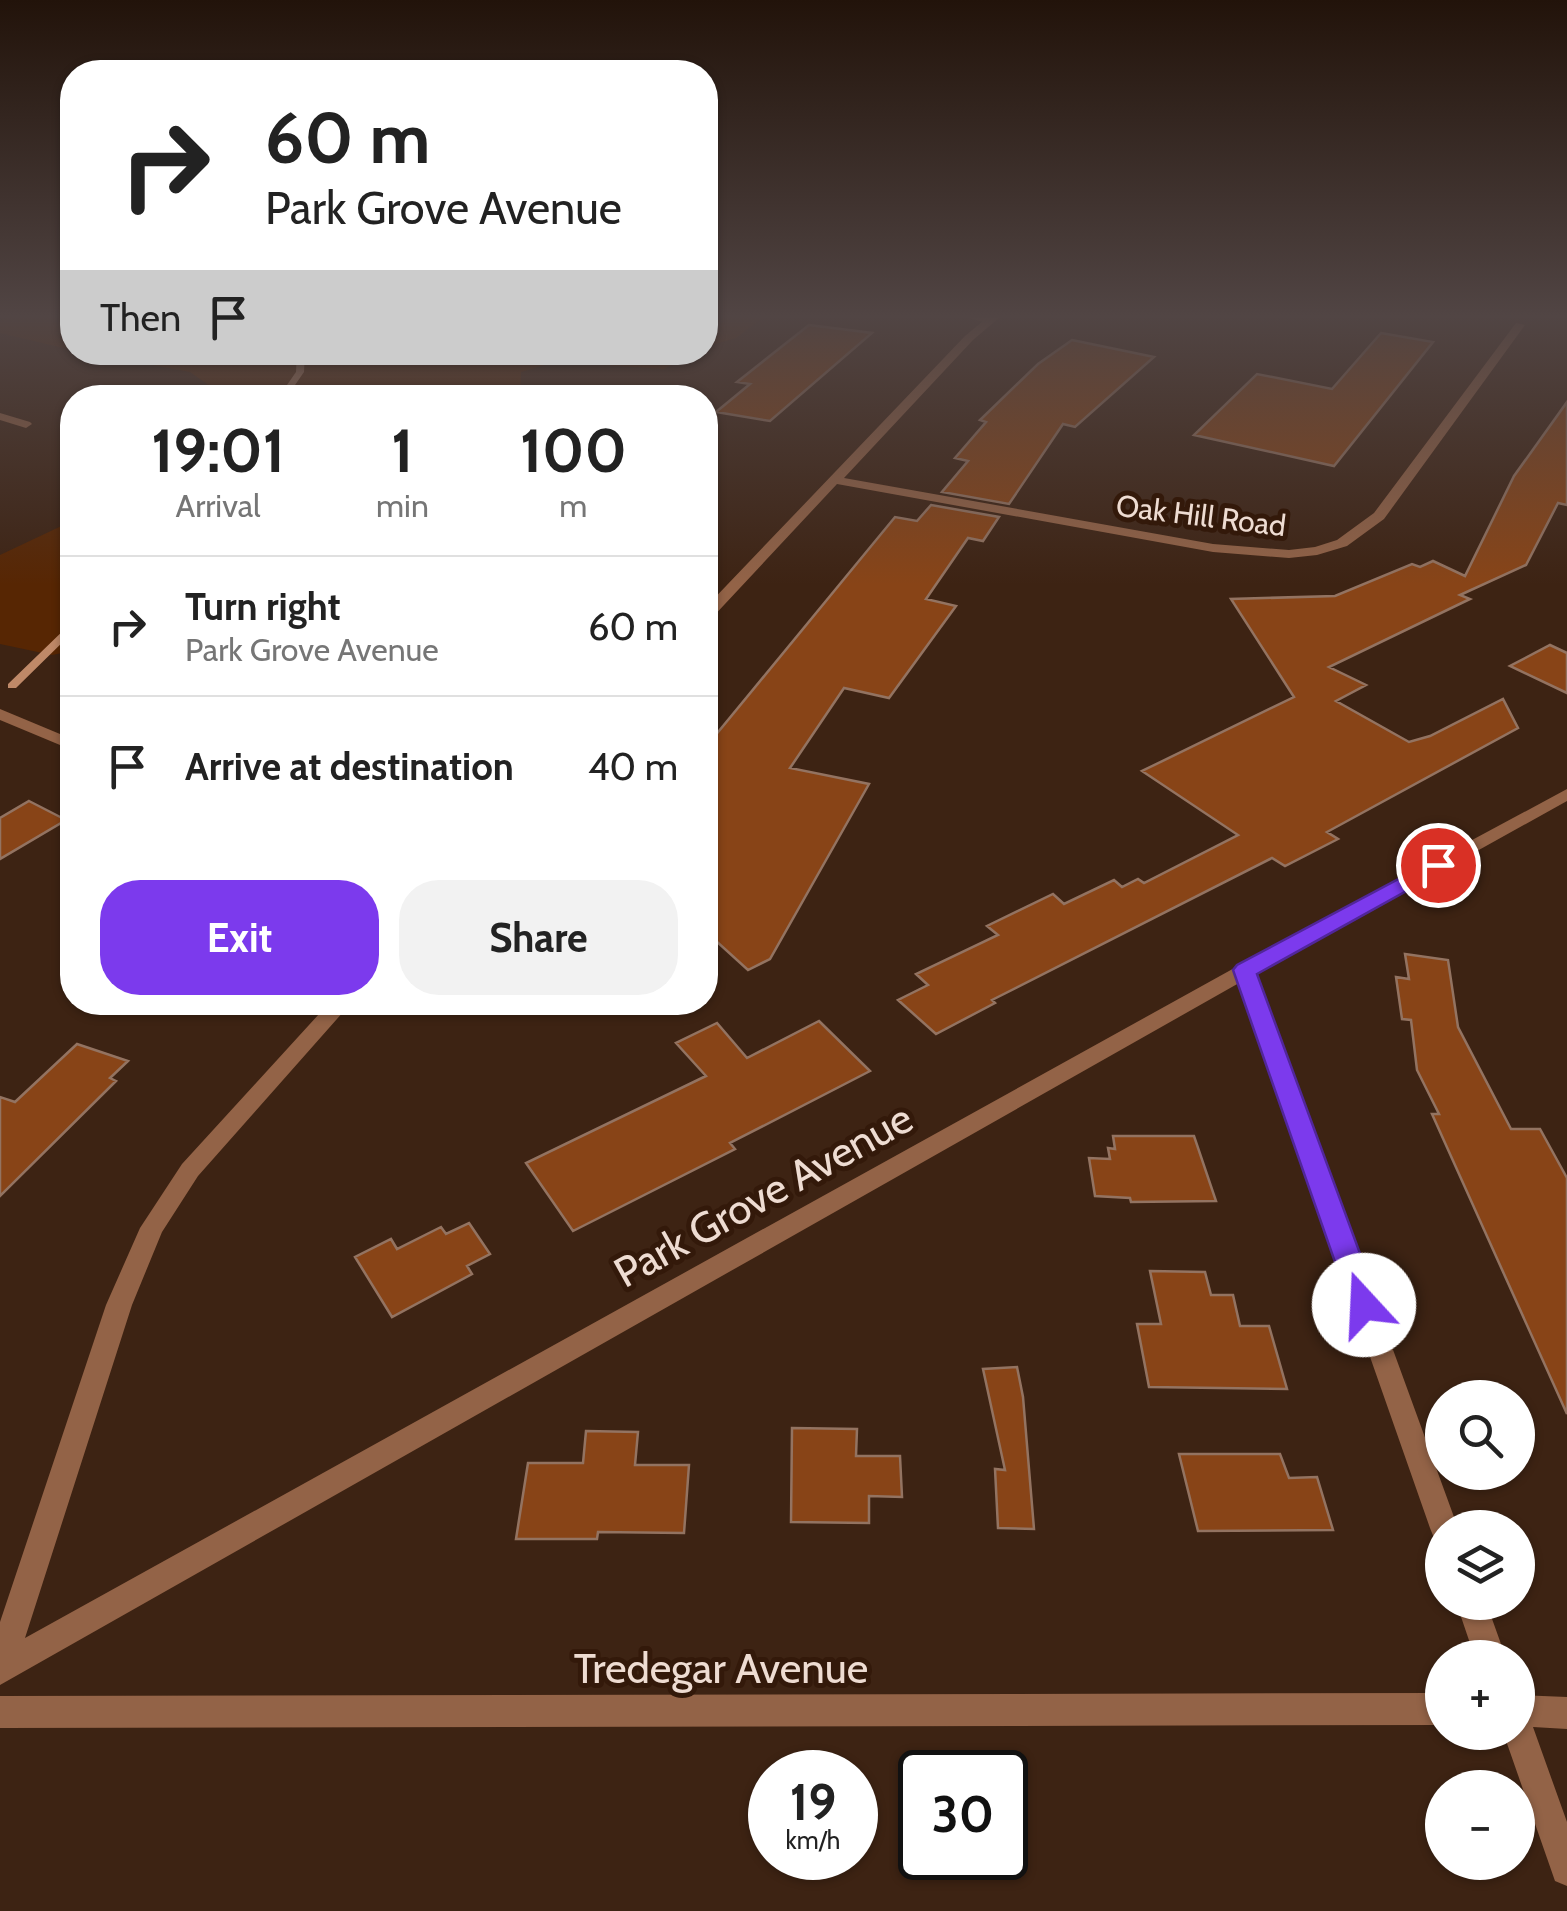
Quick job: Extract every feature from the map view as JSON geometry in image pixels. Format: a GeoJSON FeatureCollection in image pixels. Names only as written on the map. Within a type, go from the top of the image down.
{"type":"FeatureCollection","features":[{"type":"Feature","properties":{"kind":"street"},"geometry":{"type":"LineString","coordinates":[[718,603],[904,406]]}},
{"type":"Feature","properties":{"kind":"street","name":"Oak Hill Road"},"geometry":{"type":"LineString","coordinates":[[834,480],[1213,548],[1289,554],[1317,551],[1342,544],[1379,516],[1460,406]]}},
{"type":"Feature","properties":{"kind":"street"},"geometry":{"type":"LineString","coordinates":[[0,416],[26,424]]}},
{"type":"Feature","properties":{"kind":"street"},"geometry":{"type":"LineString","coordinates":[[0,714],[60,740]]}},
{"type":"Feature","properties":{"kind":"street","name":"Park Grove Avenue"},"geometry":{"type":"LineString","coordinates":[[0,1669],[1245,970],[1567,794]]}},
{"type":"Feature","properties":{"kind":"street"},"geometry":{"type":"LineString","coordinates":[[1245,970],[1438,1510]]}},
{"type":"Feature","properties":{"kind":"street"},"geometry":{"type":"LineString","coordinates":[[0,1669],[119,1305],[152,1228],[190,1170],[330,1015]]}},
{"type":"Feature","properties":{"kind":"street","name":"Tredegar Avenue"},"geometry":{"type":"LineString","coordinates":[[0,1712],[1425,1708]]}},
{"type":"Feature","properties":{"kind":"street"},"geometry":{"type":"LineString","coordinates":[[1535,1712],[1567,1713]]}},
{"type":"Feature","properties":{"kind":"street"},"geometry":{"type":"LineString","coordinates":[[1525,1750],[1567,1869]]}},
{"type":"Feature","properties":{"kind":"shaded area"},"geometry":{"type":"Polygon","coordinates":[[[60,527],[60,653],[0,644],[0,555],[60,527]]]}},
{"type":"Feature","properties":{"kind":"building"},"geometry":{"type":"Polygon","coordinates":[[[723,406],[787,406],[770,421],[718,410],[723,406]]]}},
{"type":"Feature","properties":{"kind":"building"},"geometry":{"type":"Polygon","coordinates":[[[994,406],[1098,406],[1075,427],[1063,424],[1009,504],[942,492],[968,461],[955,458],[986,422],[980,420],[994,406]]]}},
{"type":"Feature","properties":{"kind":"building"},"geometry":{"type":"Polygon","coordinates":[[[1224,406],[1382,406],[1334,466],[1194,435],[1224,406]]]}},
{"type":"Feature","properties":{"kind":"building"},"geometry":{"type":"Polygon","coordinates":[[[1567,406],[1567,505],[1558,503],[1526,565],[1460,595],[1470,599],[1329,667],[1366,685],[1336,701],[1409,742],[1430,736],[1503,699],[1518,728],[1327,832],[1338,839],[1285,866],[1272,858],[992,1000],[995,1003],[936,1034],[898,1000],[928,985],[916,974],[998,935],[987,926],[1053,894],[1064,904],[1114,880],[1122,887],[1138,879],[1144,883],[1238,835],[1142,771],[1294,697],[1231,599],[1335,596],[1412,564],[1420,567],[1433,561],[1465,576],[1514,476],[1567,406]]]}},
{"type":"Feature","properties":{"kind":"building"},"geometry":{"type":"Polygon","coordinates":[[[931,505],[999,517],[983,541],[968,538],[926,599],[956,606],[889,698],[844,688],[790,768],[869,784],[770,959],[748,970],[718,943],[718,732],[895,517],[917,521],[931,505]]]}},
{"type":"Feature","properties":{"kind":"building"},"geometry":{"type":"Polygon","coordinates":[[[1550,645],[1567,653],[1567,693],[1510,666],[1550,645]]]}},
{"type":"Feature","properties":{"kind":"building"},"geometry":{"type":"Polygon","coordinates":[[[29,801],[60,817],[60,824],[0,859],[0,818],[29,801]]]}},
{"type":"Feature","properties":{"kind":"building"},"geometry":{"type":"Polygon","coordinates":[[[1405,954],[1448,960],[1458,1027],[1511,1129],[1540,1129],[1567,1178],[1567,1414],[1432,1114],[1439,1114],[1417,1070],[1411,1020],[1402,1019],[1396,977],[1409,979],[1405,954]]]}},
{"type":"Feature","properties":{"kind":"building"},"geometry":{"type":"Polygon","coordinates":[[[819,1021],[870,1071],[730,1143],[735,1149],[573,1231],[526,1163],[706,1076],[676,1043],[717,1023],[747,1058],[819,1021]]]}},
{"type":"Feature","properties":{"kind":"building"},"geometry":{"type":"Polygon","coordinates":[[[77,1044],[128,1061],[110,1078],[116,1081],[0,1196],[0,1097],[15,1102],[77,1044]]]}},
{"type":"Feature","properties":{"kind":"building"},"geometry":{"type":"Polygon","coordinates":[[[1113,1136],[1194,1136],[1216,1201],[1131,1202],[1130,1198],[1095,1196],[1089,1158],[1110,1159],[1108,1148],[1115,1149],[1113,1136]]]}},
{"type":"Feature","properties":{"kind":"building"},"geometry":{"type":"Polygon","coordinates":[[[469,1223],[490,1254],[467,1266],[472,1274],[392,1317],[355,1257],[391,1239],[397,1249],[441,1227],[446,1234],[469,1223]]]}},
{"type":"Feature","properties":{"kind":"building"},"geometry":{"type":"Polygon","coordinates":[[[1150,1271],[1205,1272],[1211,1295],[1233,1295],[1240,1326],[1269,1326],[1287,1389],[1149,1387],[1137,1324],[1161,1324],[1150,1271]]]}},
{"type":"Feature","properties":{"kind":"building"},"geometry":{"type":"Polygon","coordinates":[[[1017,1367],[1034,1529],[998,1528],[995,1469],[1005,1470],[983,1369],[1017,1367]]]}},
{"type":"Feature","properties":{"kind":"building"},"geometry":{"type":"Polygon","coordinates":[[[792,1428],[857,1429],[856,1456],[900,1456],[902,1497],[869,1496],[869,1523],[791,1522],[792,1428]]]}},
{"type":"Feature","properties":{"kind":"building"},"geometry":{"type":"Polygon","coordinates":[[[586,1431],[638,1432],[635,1465],[689,1465],[684,1533],[598,1532],[597,1539],[516,1539],[528,1463],[583,1463],[586,1431]]]}},
{"type":"Feature","properties":{"kind":"building"},"geometry":{"type":"Polygon","coordinates":[[[1179,1454],[1280,1454],[1289,1478],[1317,1477],[1333,1530],[1198,1531],[1179,1454]]]}},
{"type":"Feature","properties":{"kind":"waterway"},"geometry":{"type":"LineString","coordinates":[[12,686],[60,640]]}},
{"type":"Feature","properties":{"kind":"route"},"geometry":{"type":"LineString","coordinates":[[1364,1305],[1245,970],[1438,865]]}}]}
